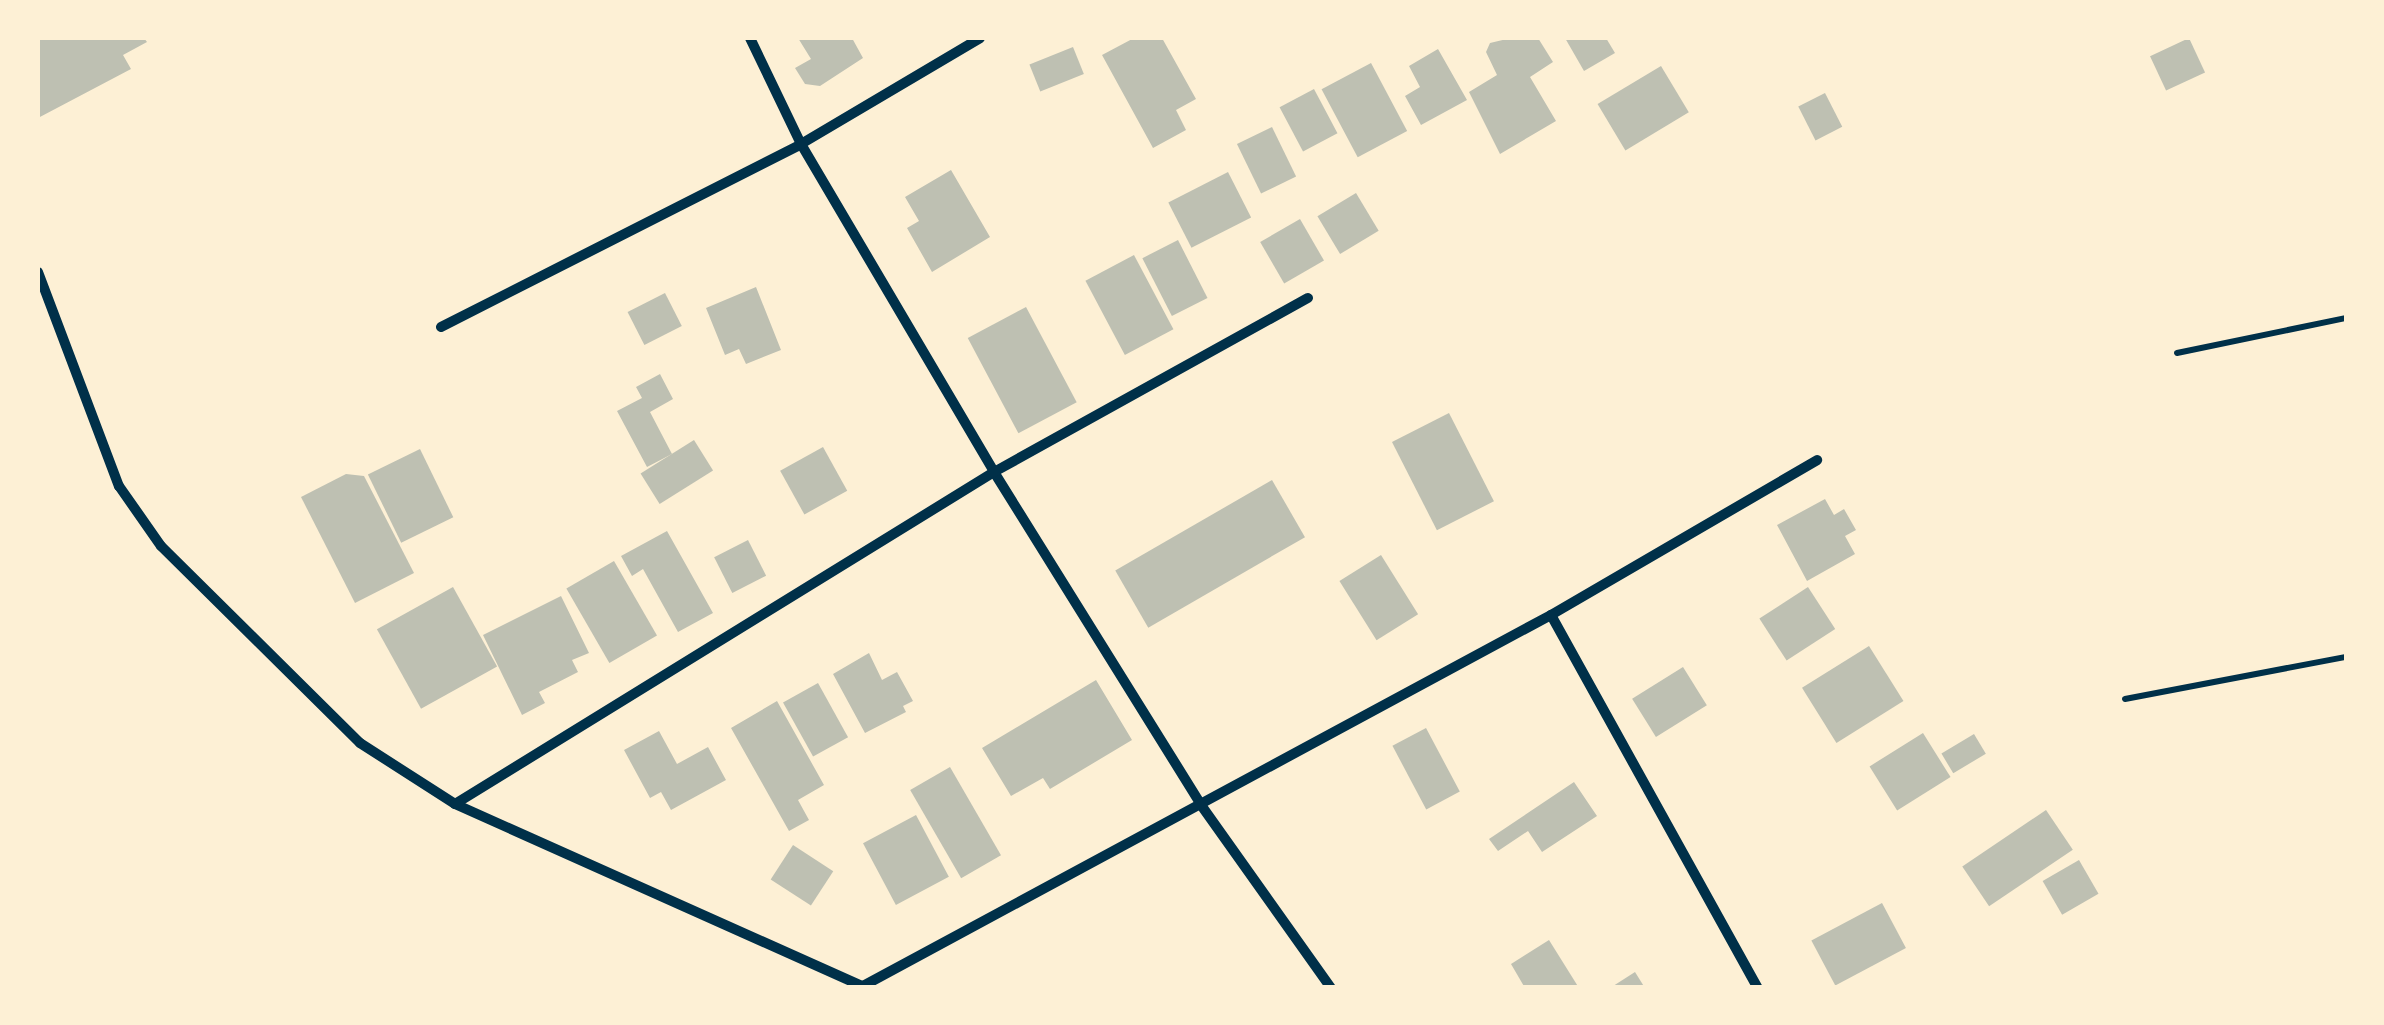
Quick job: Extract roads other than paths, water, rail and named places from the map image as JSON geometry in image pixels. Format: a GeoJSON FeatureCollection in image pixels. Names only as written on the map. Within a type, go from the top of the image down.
{"type":"FeatureCollection","features":[{"type":"Feature","properties":{"kind":"street"},"geometry":{"type":"LineString","coordinates":[[750,38],[801,144],[994,472],[1201,805],[1331,988]]}},
{"type":"Feature","properties":{"kind":"street"},"geometry":{"type":"LineString","coordinates":[[440,327],[801,144],[980,38]]}},
{"type":"Feature","properties":{"kind":"street"},"geometry":{"type":"LineString","coordinates":[[38,272],[118,486],[161,546],[360,743],[455,804],[865,987],[1551,615],[1817,460]]}},
{"type":"Feature","properties":{"kind":"street"},"geometry":{"type":"LineString","coordinates":[[455,804],[994,472],[1308,298]]}},
{"type":"Feature","properties":{"kind":"street"},"geometry":{"type":"LineString","coordinates":[[1551,615],[1758,988]]}}]}
